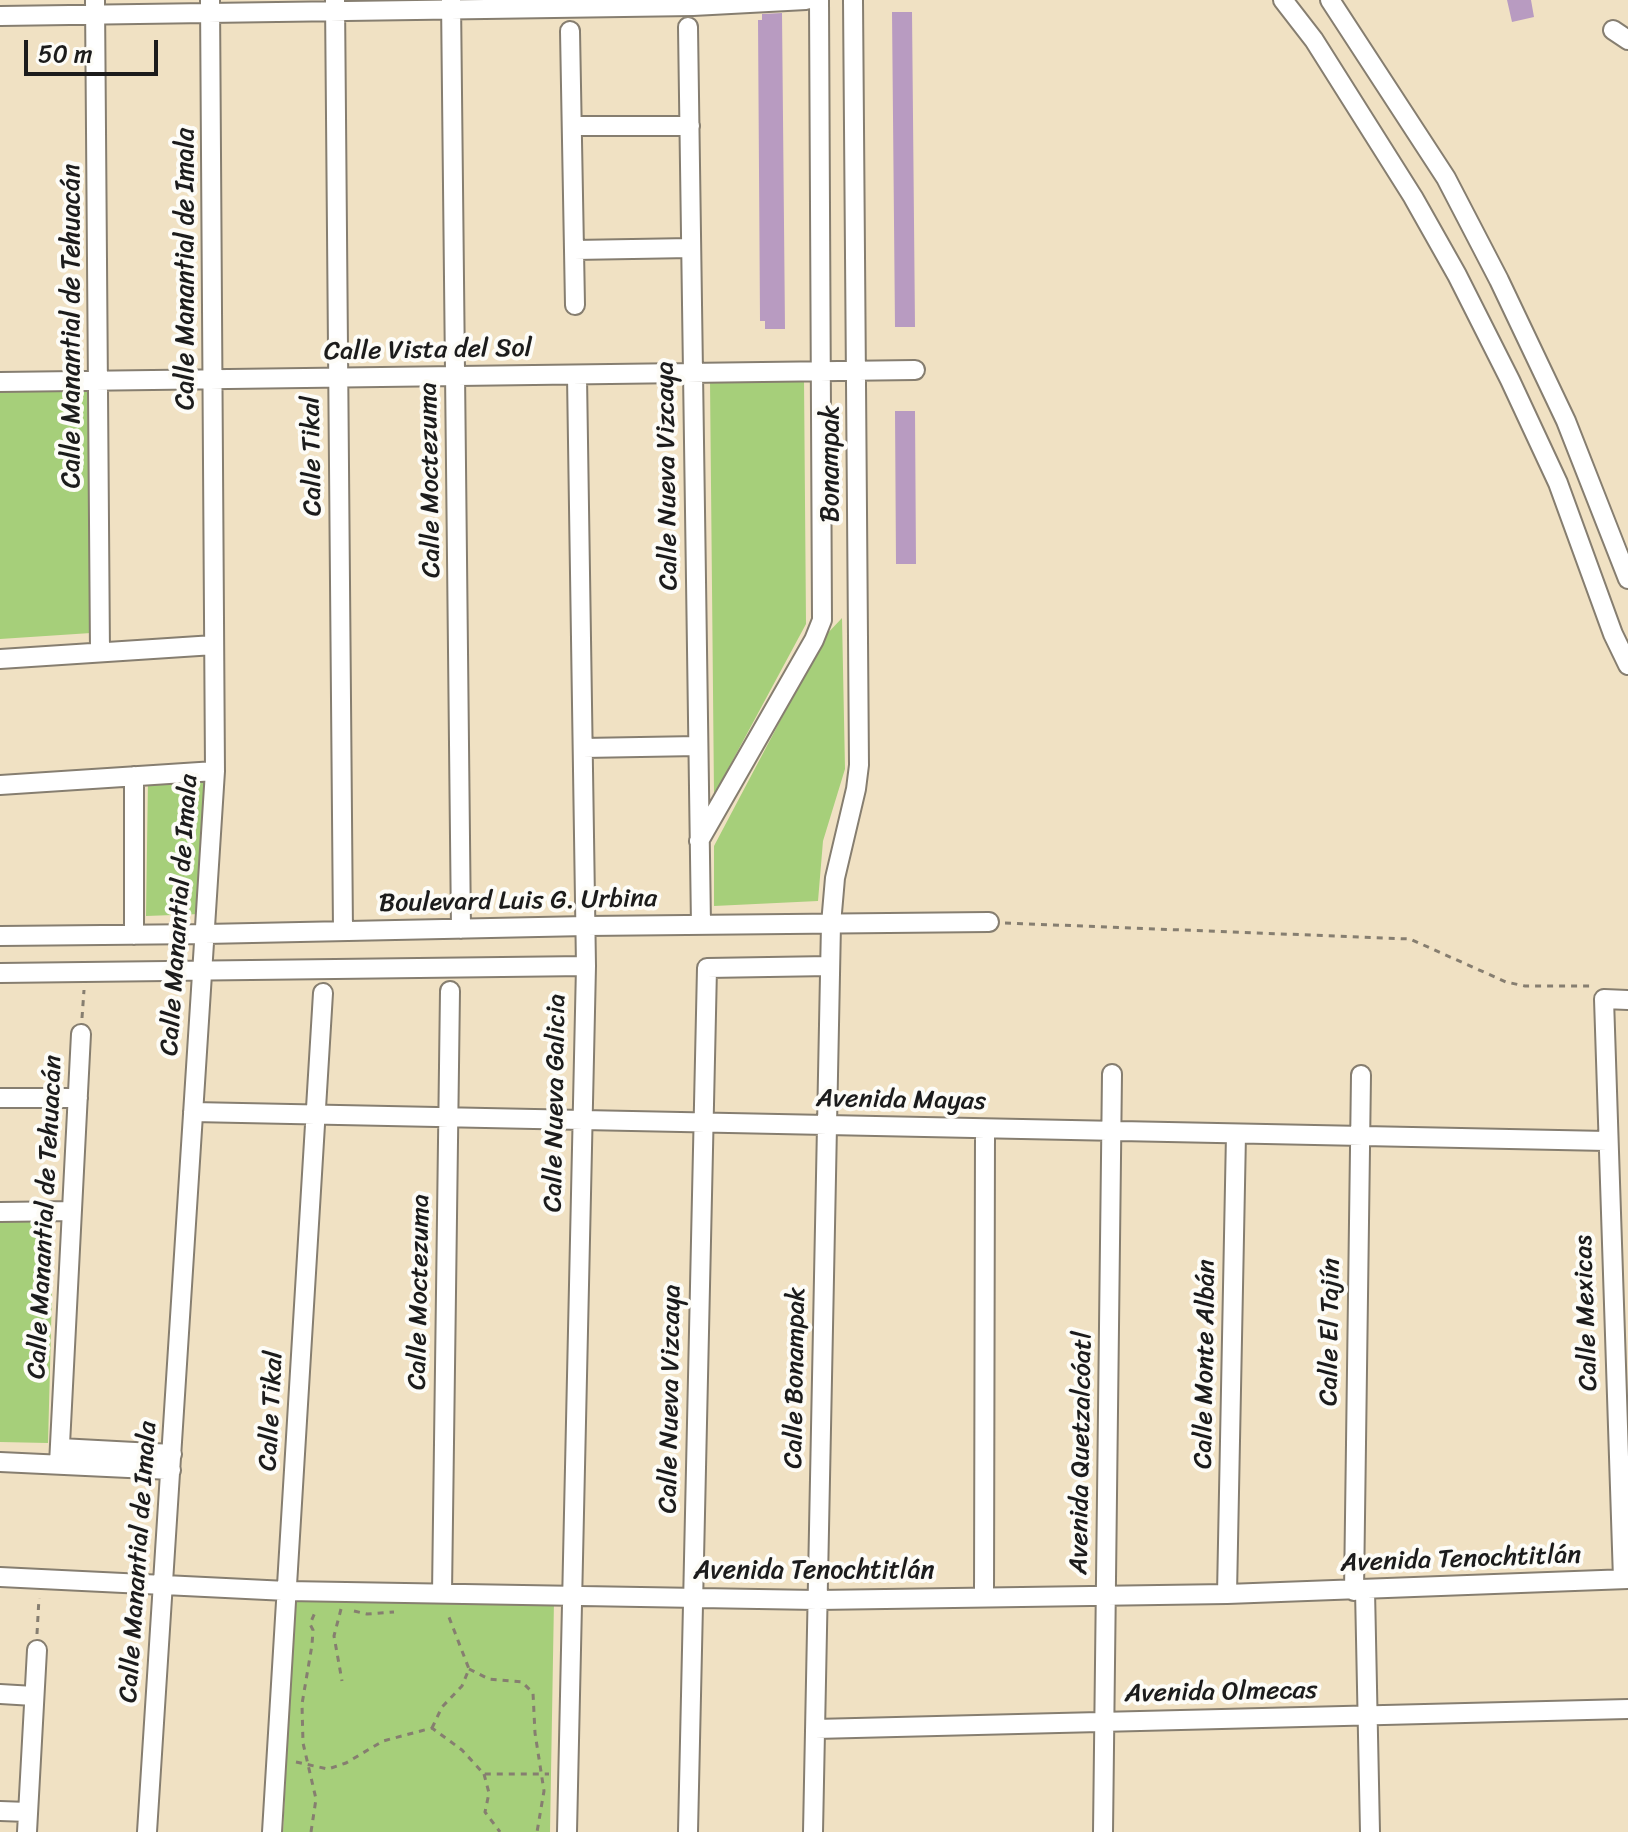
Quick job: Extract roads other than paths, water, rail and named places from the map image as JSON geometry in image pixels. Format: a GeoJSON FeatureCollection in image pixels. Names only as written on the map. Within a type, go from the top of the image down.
{"type":"FeatureCollection","features":[{"type":"Feature","properties":{"kind":"street"},"geometry":{"type":"LineString","coordinates":[[0,16],[95,7],[806,0]]}},
{"type":"Feature","properties":{"kind":"street","name":"Bonampak"},"geometry":{"type":"LineString","coordinates":[[699,841],[814,640],[822,620],[819,0]]}},
{"type":"Feature","properties":{"kind":"street","name":"Bonampak"},"geometry":{"type":"LineString","coordinates":[[831,924],[835,878],[859,765],[853,0]]}},
{"type":"Feature","properties":{"kind":"street"},"geometry":{"type":"LineString","coordinates":[[1283,0],[1314,40],[1413,197],[1457,275],[1558,483],[1613,634],[1628,665]]}},
{"type":"Feature","properties":{"kind":"street"},"geometry":{"type":"LineString","coordinates":[[1330,0],[1446,178],[1499,280],[1566,421],[1628,579]]}},
{"type":"Feature","properties":{"kind":"street","name":"Calle Moctezuma"},"geometry":{"type":"LineString","coordinates":[[451,5],[461,929]]}},
{"type":"Feature","properties":{"kind":"street","name":"Calle Manantial de Imala"},"geometry":{"type":"LineString","coordinates":[[147,1832],[215,771],[210,6]]}},
{"type":"Feature","properties":{"kind":"street","name":"Calle Tikal"},"geometry":{"type":"LineString","coordinates":[[335,6],[343,931]]}},
{"type":"Feature","properties":{"kind":"street","name":"Calle Manantial de Tehuacán"},"geometry":{"type":"LineString","coordinates":[[95,7],[100,652]]}},
{"type":"Feature","properties":{"kind":"street","name":"Calle Nueva Vizcaya"},"geometry":{"type":"LineString","coordinates":[[688,27],[701,925]]}},
{"type":"Feature","properties":{"kind":"street"},"geometry":{"type":"LineString","coordinates":[[570,31],[575,305]]}},
{"type":"Feature","properties":{"kind":"street"},"geometry":{"type":"LineString","coordinates":[[572,126],[690,126]]}},
{"type":"Feature","properties":{"kind":"street"},"geometry":{"type":"LineString","coordinates":[[574,250],[691,248]]}},
{"type":"Feature","properties":{"kind":"street","name":"Calle Vista del Sol"},"geometry":{"type":"LineString","coordinates":[[0,382],[915,370]]}},
{"type":"Feature","properties":{"kind":"street","name":"Calle Nueva Galicia"},"geometry":{"type":"LineString","coordinates":[[567,1832],[586,966],[577,376]]}},
{"type":"Feature","properties":{"kind":"street"},"geometry":{"type":"LineString","coordinates":[[0,659],[214,645]]}},
{"type":"Feature","properties":{"kind":"street"},"geometry":{"type":"LineString","coordinates":[[583,748],[698,746]]}},
{"type":"Feature","properties":{"kind":"street"},"geometry":{"type":"LineString","coordinates":[[0,785],[215,771]]}},
{"type":"Feature","properties":{"kind":"street"},"geometry":{"type":"LineString","coordinates":[[134,776],[134,935]]}},
{"type":"Feature","properties":{"kind":"street","name":"Boulevard Luis G. Urbina"},"geometry":{"type":"LineString","coordinates":[[0,936],[989,922]]}},
{"type":"Feature","properties":{"kind":"street","name":"Calle Bonampak"},"geometry":{"type":"LineString","coordinates":[[813,1832],[831,924]]}},
{"type":"Feature","properties":{"kind":"street"},"geometry":{"type":"LineString","coordinates":[[0,973],[586,966]]}},
{"type":"Feature","properties":{"kind":"street","name":"Calle Nueva Vizcaya"},"geometry":{"type":"LineString","coordinates":[[688,1832],[707,968],[830,966]]}},
{"type":"Feature","properties":{"kind":"street","name":"Calle Moctezuma"},"geometry":{"type":"LineString","coordinates":[[442,1593],[450,991]]}},
{"type":"Feature","properties":{"kind":"street","name":"Calle Tikal"},"geometry":{"type":"LineString","coordinates":[[272,1832],[323,993]]}},
{"type":"Feature","properties":{"kind":"street","name":"Calle Mexicas"},"geometry":{"type":"LineString","coordinates":[[1625,1579],[1604,999],[1628,1000]]}},
{"type":"Feature","properties":{"kind":"street","name":"Calle Manantial de Tehuacán"},"geometry":{"type":"LineString","coordinates":[[60,1456],[81,1034]]}},
{"type":"Feature","properties":{"kind":"street","name":"Avenida Quetzalcóatl"},"geometry":{"type":"LineString","coordinates":[[1103,1832],[1112,1074]]}},
{"type":"Feature","properties":{"kind":"street","name":"Calle El Tajín"},"geometry":{"type":"LineString","coordinates":[[1361,1075],[1360,1590],[1368,1715],[1370,1832]]}},
{"type":"Feature","properties":{"kind":"street"},"geometry":{"type":"LineString","coordinates":[[0,1098],[78,1098]]}},
{"type":"Feature","properties":{"kind":"street","name":"Avenida Mayas"},"geometry":{"type":"LineString","coordinates":[[193,1112],[1607,1141]]}},
{"type":"Feature","properties":{"kind":"street"},"geometry":{"type":"LineString","coordinates":[[984,1596],[985,1129]]}},
{"type":"Feature","properties":{"kind":"street","name":"Calle Monte Albán"},"geometry":{"type":"LineString","coordinates":[[1227,1594],[1236,1134]]}},
{"type":"Feature","properties":{"kind":"street"},"geometry":{"type":"LineString","coordinates":[[0,1212],[72,1211]]}},
{"type":"Feature","properties":{"kind":"street"},"geometry":{"type":"LineString","coordinates":[[0,1462],[60,1456],[171,1462]]}},
{"type":"Feature","properties":{"kind":"street","name":"Avenida Tenochtitlán"},"geometry":{"type":"LineString","coordinates":[[0,1577],[287,1591],[817,1600],[1227,1594],[1625,1579]]}},
{"type":"Feature","properties":{"kind":"street"},"geometry":{"type":"LineString","coordinates":[[27,1832],[37,1650]]}},
{"type":"Feature","properties":{"kind":"street"},"geometry":{"type":"LineString","coordinates":[[0,1694],[34,1696]]}},
{"type":"Feature","properties":{"kind":"street","name":"Avenida Olmecas"},"geometry":{"type":"LineString","coordinates":[[815,1729],[1628,1709]]}},
{"type":"Feature","properties":{"kind":"street"},"geometry":{"type":"LineString","coordinates":[[0,1811],[28,1812]]}}]}
